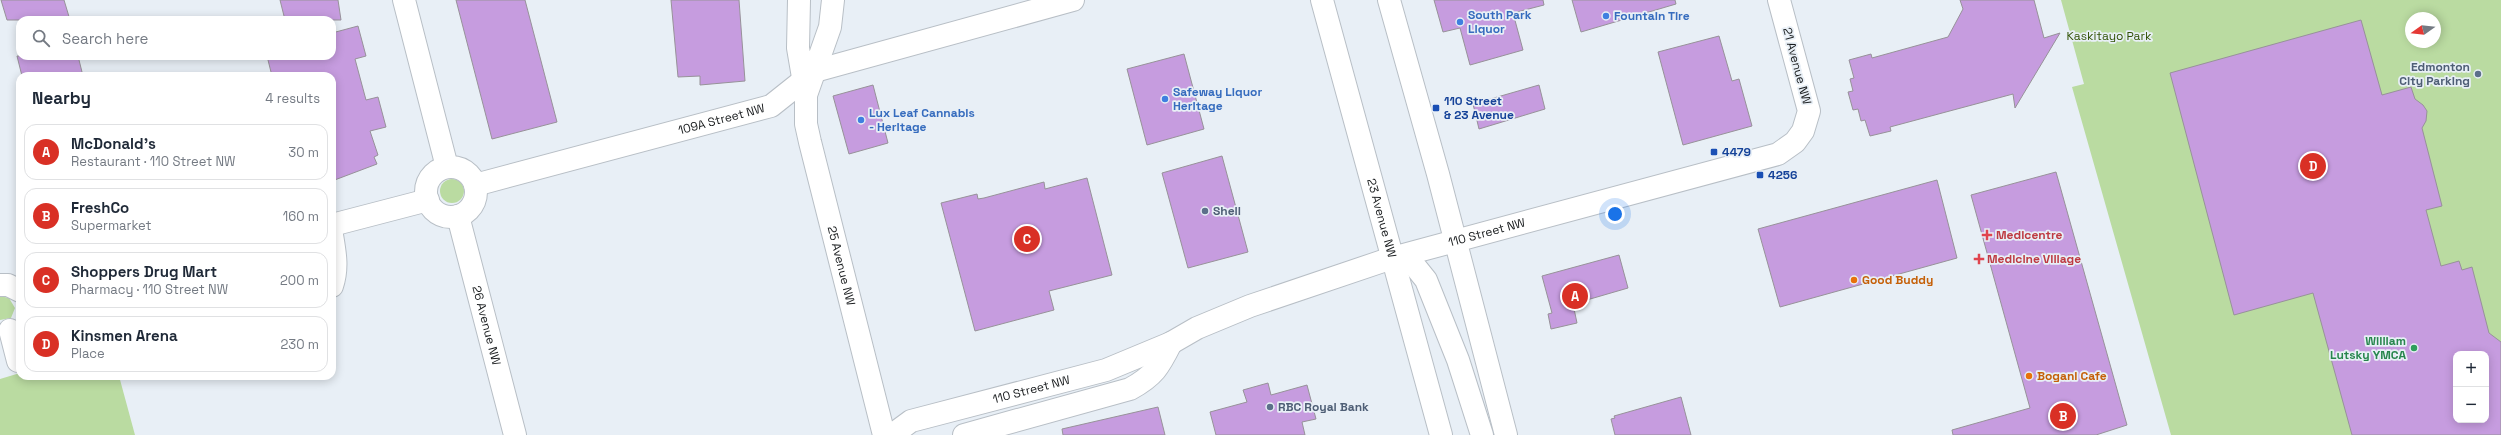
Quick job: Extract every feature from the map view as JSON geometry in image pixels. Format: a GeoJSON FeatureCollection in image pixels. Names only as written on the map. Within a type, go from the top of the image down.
{"type":"FeatureCollection","features":[{"type":"Feature","properties":{"kind":"street"},"geometry":{"type":"LineString","coordinates":[[404,0],[447,167]]}},
{"type":"Feature","properties":{"kind":"street","name":"25 Avenue NW"},"geometry":{"type":"LineString","coordinates":[[799,0],[798,48],[808,82]]}},
{"type":"Feature","properties":{"kind":"street","name":"25 Avenue NW"},"geometry":{"type":"LineString","coordinates":[[833,0],[830,27],[808,82],[806,124],[884,435]]}},
{"type":"Feature","properties":{"kind":"street","name":"109A Street NW"},"geometry":{"type":"LineString","coordinates":[[475,185],[771,106],[808,82],[1073,0]]}},
{"type":"Feature","properties":{"kind":"street","name":"23 Avenue NW"},"geometry":{"type":"LineString","coordinates":[[1322,0],[1441,435]]}},
{"type":"Feature","properties":{"kind":"street"},"geometry":{"type":"LineString","coordinates":[[1389,0],[1506,435]]}},
{"type":"Feature","properties":{"kind":"street","name":"21 Avenue NW"},"geometry":{"type":"LineString","coordinates":[[1779,0],[1809,111],[1803,131]]}},
{"type":"Feature","properties":{"kind":"street","name":"110 Street NW"},"geometry":{"type":"LineString","coordinates":[[892,435],[910,421],[1106,370],[1171,343],[1197,328],[1250,306],[1392,258],[1768,157],[1787,149],[1803,131]]}},
{"type":"Feature","properties":{"kind":"street"},"geometry":{"type":"LineString","coordinates":[[447,167],[454,167],[467,173],[475,185],[474,200],[470,207],[458,216],[450,217],[436,212],[428,200],[426,193],[429,179],[434,173],[447,167]]}},
{"type":"Feature","properties":{"kind":"street"},"geometry":{"type":"LineString","coordinates":[[336,224],[428,200]]}},
{"type":"Feature","properties":{"kind":"street","name":"26 Avenue NW"},"geometry":{"type":"LineString","coordinates":[[458,216],[515,435]]}},
{"type":"Feature","properties":{"kind":"street"},"geometry":{"type":"LineString","coordinates":[[336,256],[336,275]]}},
{"type":"Feature","properties":{"kind":"street"},"geometry":{"type":"LineString","coordinates":[[1392,258],[1414,265],[1426,280],[1458,360],[1482,435]]}},
{"type":"Feature","properties":{"kind":"street"},"geometry":{"type":"LineString","coordinates":[[10,328],[16,353]]}},
{"type":"Feature","properties":{"kind":"street"},"geometry":{"type":"LineString","coordinates":[[964,435],[1130,389],[1152,375],[1159,367],[1171,343]]}},
{"type":"Feature","properties":{"kind":"green space","name":"Kaskitayo Park"},"geometry":{"type":"Polygon","coordinates":[[[2061,0],[2501,0],[2501,435],[2171,435],[2072,87],[2084,84],[2061,0]]]}},
{"type":"Feature","properties":{"kind":"green space"},"geometry":{"type":"Polygon","coordinates":[[[452,179],[461,182],[464,191],[461,200],[452,203],[443,200],[440,191],[443,182],[452,179]]]}},
{"type":"Feature","properties":{"kind":"green space"},"geometry":{"type":"Polygon","coordinates":[[[0,296],[9,298],[15,308],[11,318],[0,320],[0,296]]]}},
{"type":"Feature","properties":{"kind":"green space"},"geometry":{"type":"Polygon","coordinates":[[[16,374],[16,380],[120,380],[135,435],[0,435],[0,379],[16,374]]]}},
{"type":"Feature","properties":{"kind":"building"},"geometry":{"type":"Polygon","coordinates":[[[1,0],[64,0],[69,16],[16,16],[16,20],[7,20],[1,0]]]}},
{"type":"Feature","properties":{"kind":"building"},"geometry":{"type":"Polygon","coordinates":[[[280,0],[338,0],[341,20],[336,20],[336,16],[284,16],[280,0]]]}},
{"type":"Feature","properties":{"kind":"building"},"geometry":{"type":"Polygon","coordinates":[[[456,0],[525,0],[557,122],[492,139],[456,0]]]}},
{"type":"Feature","properties":{"kind":"building"},"geometry":{"type":"Polygon","coordinates":[[[671,0],[739,0],[745,81],[700,85],[700,76],[678,77],[671,0]]]}},
{"type":"Feature","properties":{"kind":"building"},"geometry":{"type":"Polygon","coordinates":[[[1434,0],[1543,0],[1544,5],[1513,13],[1523,50],[1470,65],[1460,28],[1443,32],[1434,0]]]}},
{"type":"Feature","properties":{"kind":"building","name":"Fountain Tire"},"geometry":{"type":"Polygon","coordinates":[[[1572,0],[1675,0],[1676,4],[1581,32],[1572,0]]]}},
{"type":"Feature","properties":{"kind":"building"},"geometry":{"type":"Polygon","coordinates":[[[1960,0],[2034,0],[2044,38],[2060,33],[2015,108],[2013,94],[1890,127],[1891,131],[1870,136],[1865,120],[1861,121],[1858,109],[1853,110],[1848,92],[1853,91],[1850,79],[1854,78],[1849,60],[1871,54],[1872,58],[1948,37],[1963,9],[1960,0]]]}},
{"type":"Feature","properties":{"kind":"building"},"geometry":{"type":"Polygon","coordinates":[[[2361,20],[2382,95],[2411,87],[2415,99],[2423,105],[2427,111],[2426,121],[2422,128],[2442,206],[2426,210],[2441,266],[2459,261],[2462,270],[2472,267],[2489,333],[2501,342],[2501,435],[2352,435],[2313,293],[2234,315],[2170,73],[2361,20]]]}},
{"type":"Feature","properties":{"kind":"building"},"geometry":{"type":"Polygon","coordinates":[[[358,26],[366,56],[355,59],[366,100],[378,97],[386,127],[370,131],[378,155],[374,157],[377,164],[336,179],[336,72],[271,72],[268,60],[336,60],[336,32],[358,26]]]}},
{"type":"Feature","properties":{"kind":"building"},"geometry":{"type":"Polygon","coordinates":[[[1719,36],[1732,81],[1739,79],[1752,126],[1683,145],[1658,52],[1719,36]]]}},
{"type":"Feature","properties":{"kind":"building","name":"Safeway Liquor Heritage"},"geometry":{"type":"Polygon","coordinates":[[[1184,54],[1204,129],[1147,145],[1127,69],[1184,54]]]}},
{"type":"Feature","properties":{"kind":"building"},"geometry":{"type":"Polygon","coordinates":[[[18,60],[79,60],[82,72],[21,72],[18,60]]]}},
{"type":"Feature","properties":{"kind":"building","name":"Lux Leaf Cannabis - Heritage"},"geometry":{"type":"Polygon","coordinates":[[[873,85],[888,143],[849,154],[833,96],[873,85]]]}},
{"type":"Feature","properties":{"kind":"building"},"geometry":{"type":"Polygon","coordinates":[[[1539,85],[1545,109],[1479,129],[1473,104],[1539,85]]]}},
{"type":"Feature","properties":{"kind":"building","name":"Shell"},"geometry":{"type":"Polygon","coordinates":[[[1222,156],[1248,252],[1188,268],[1162,173],[1222,156]]]}},
{"type":"Feature","properties":{"kind":"building"},"geometry":{"type":"Polygon","coordinates":[[[2056,172],[2127,425],[2096,435],[1953,435],[1952,430],[2030,408],[1971,195],[2056,172]]]}},
{"type":"Feature","properties":{"kind":"building"},"geometry":{"type":"Polygon","coordinates":[[[1087,178],[1112,275],[1049,291],[1054,310],[975,331],[941,203],[977,194],[978,199],[984,198],[1044,182],[1045,189],[1087,178]]]}},
{"type":"Feature","properties":{"kind":"building"},"geometry":{"type":"Polygon","coordinates":[[[1937,180],[1957,258],[1780,307],[1758,229],[1937,180]]]}},
{"type":"Feature","properties":{"kind":"building"},"geometry":{"type":"Polygon","coordinates":[[[1619,255],[1628,288],[1573,304],[1577,323],[1551,329],[1548,314],[1552,313],[1542,276],[1619,255]]]}},
{"type":"Feature","properties":{"kind":"building","name":"RBC Royal Bank"},"geometry":{"type":"Polygon","coordinates":[[[1268,383],[1271,395],[1307,385],[1316,419],[1302,422],[1305,435],[1216,435],[1210,412],[1247,402],[1243,390],[1268,383]]]}},
{"type":"Feature","properties":{"kind":"building"},"geometry":{"type":"Polygon","coordinates":[[[1681,397],[1691,435],[1615,435],[1611,419],[1615,418],[1614,416],[1681,397]]]}},
{"type":"Feature","properties":{"kind":"building"},"geometry":{"type":"Polygon","coordinates":[[[1158,407],[1165,435],[1063,435],[1062,429],[1158,407]]]}},
{"type":"Feature","properties":{"kind":"place","name":"Fountain Tire"},"geometry":{"type":"Point","coordinates":[1606,16]}},
{"type":"Feature","properties":{"kind":"place","name":"South Park Liquor"},"geometry":{"type":"Point","coordinates":[1460,22]}},
{"type":"Feature","properties":{"kind":"place","name":"Edmonton City Parking"},"geometry":{"type":"Point","coordinates":[2478,74]}},
{"type":"Feature","properties":{"kind":"place","name":"Safeway Liquor Heritage"},"geometry":{"type":"Point","coordinates":[1165,99]}},
{"type":"Feature","properties":{"kind":"place","name":"110 Street & 23 Avenue"},"geometry":{"type":"Point","coordinates":[1436,108]}},
{"type":"Feature","properties":{"kind":"place","name":"Lux Leaf Cannabis - Heritage"},"geometry":{"type":"Point","coordinates":[861,120]}},
{"type":"Feature","properties":{"kind":"place","name":"4479"},"geometry":{"type":"Point","coordinates":[1714,152]}},
{"type":"Feature","properties":{"kind":"place","name":"Kinsmen Arena"},"geometry":{"type":"Point","coordinates":[2313,166]}},
{"type":"Feature","properties":{"kind":"place","name":"4256"},"geometry":{"type":"Point","coordinates":[1760,175]}},
{"type":"Feature","properties":{"kind":"place","name":"Shell"},"geometry":{"type":"Point","coordinates":[1205,211]}},
{"type":"Feature","properties":{"kind":"place","name":"Medicentre"},"geometry":{"type":"Point","coordinates":[1987,235]}},
{"type":"Feature","properties":{"kind":"place","name":"Shoppers Drug Mart"},"geometry":{"type":"Point","coordinates":[1027,239]}},
{"type":"Feature","properties":{"kind":"place","name":"Medicine Village"},"geometry":{"type":"Point","coordinates":[1979,259]}},
{"type":"Feature","properties":{"kind":"place","name":"Good Buddy"},"geometry":{"type":"Point","coordinates":[1854,280]}},
{"type":"Feature","properties":{"kind":"place","name":"McDonald's"},"geometry":{"type":"Point","coordinates":[1575,296]}},
{"type":"Feature","properties":{"kind":"place","name":"William Lutsky YMCA"},"geometry":{"type":"Point","coordinates":[2414,348]}},
{"type":"Feature","properties":{"kind":"place","name":"Bogani Cafe"},"geometry":{"type":"Point","coordinates":[2029,376]}},
{"type":"Feature","properties":{"kind":"place","name":"RBC Royal Bank"},"geometry":{"type":"Point","coordinates":[1270,407]}},
{"type":"Feature","properties":{"kind":"place","name":"FreshCo"},"geometry":{"type":"Point","coordinates":[2063,416]}}]}
